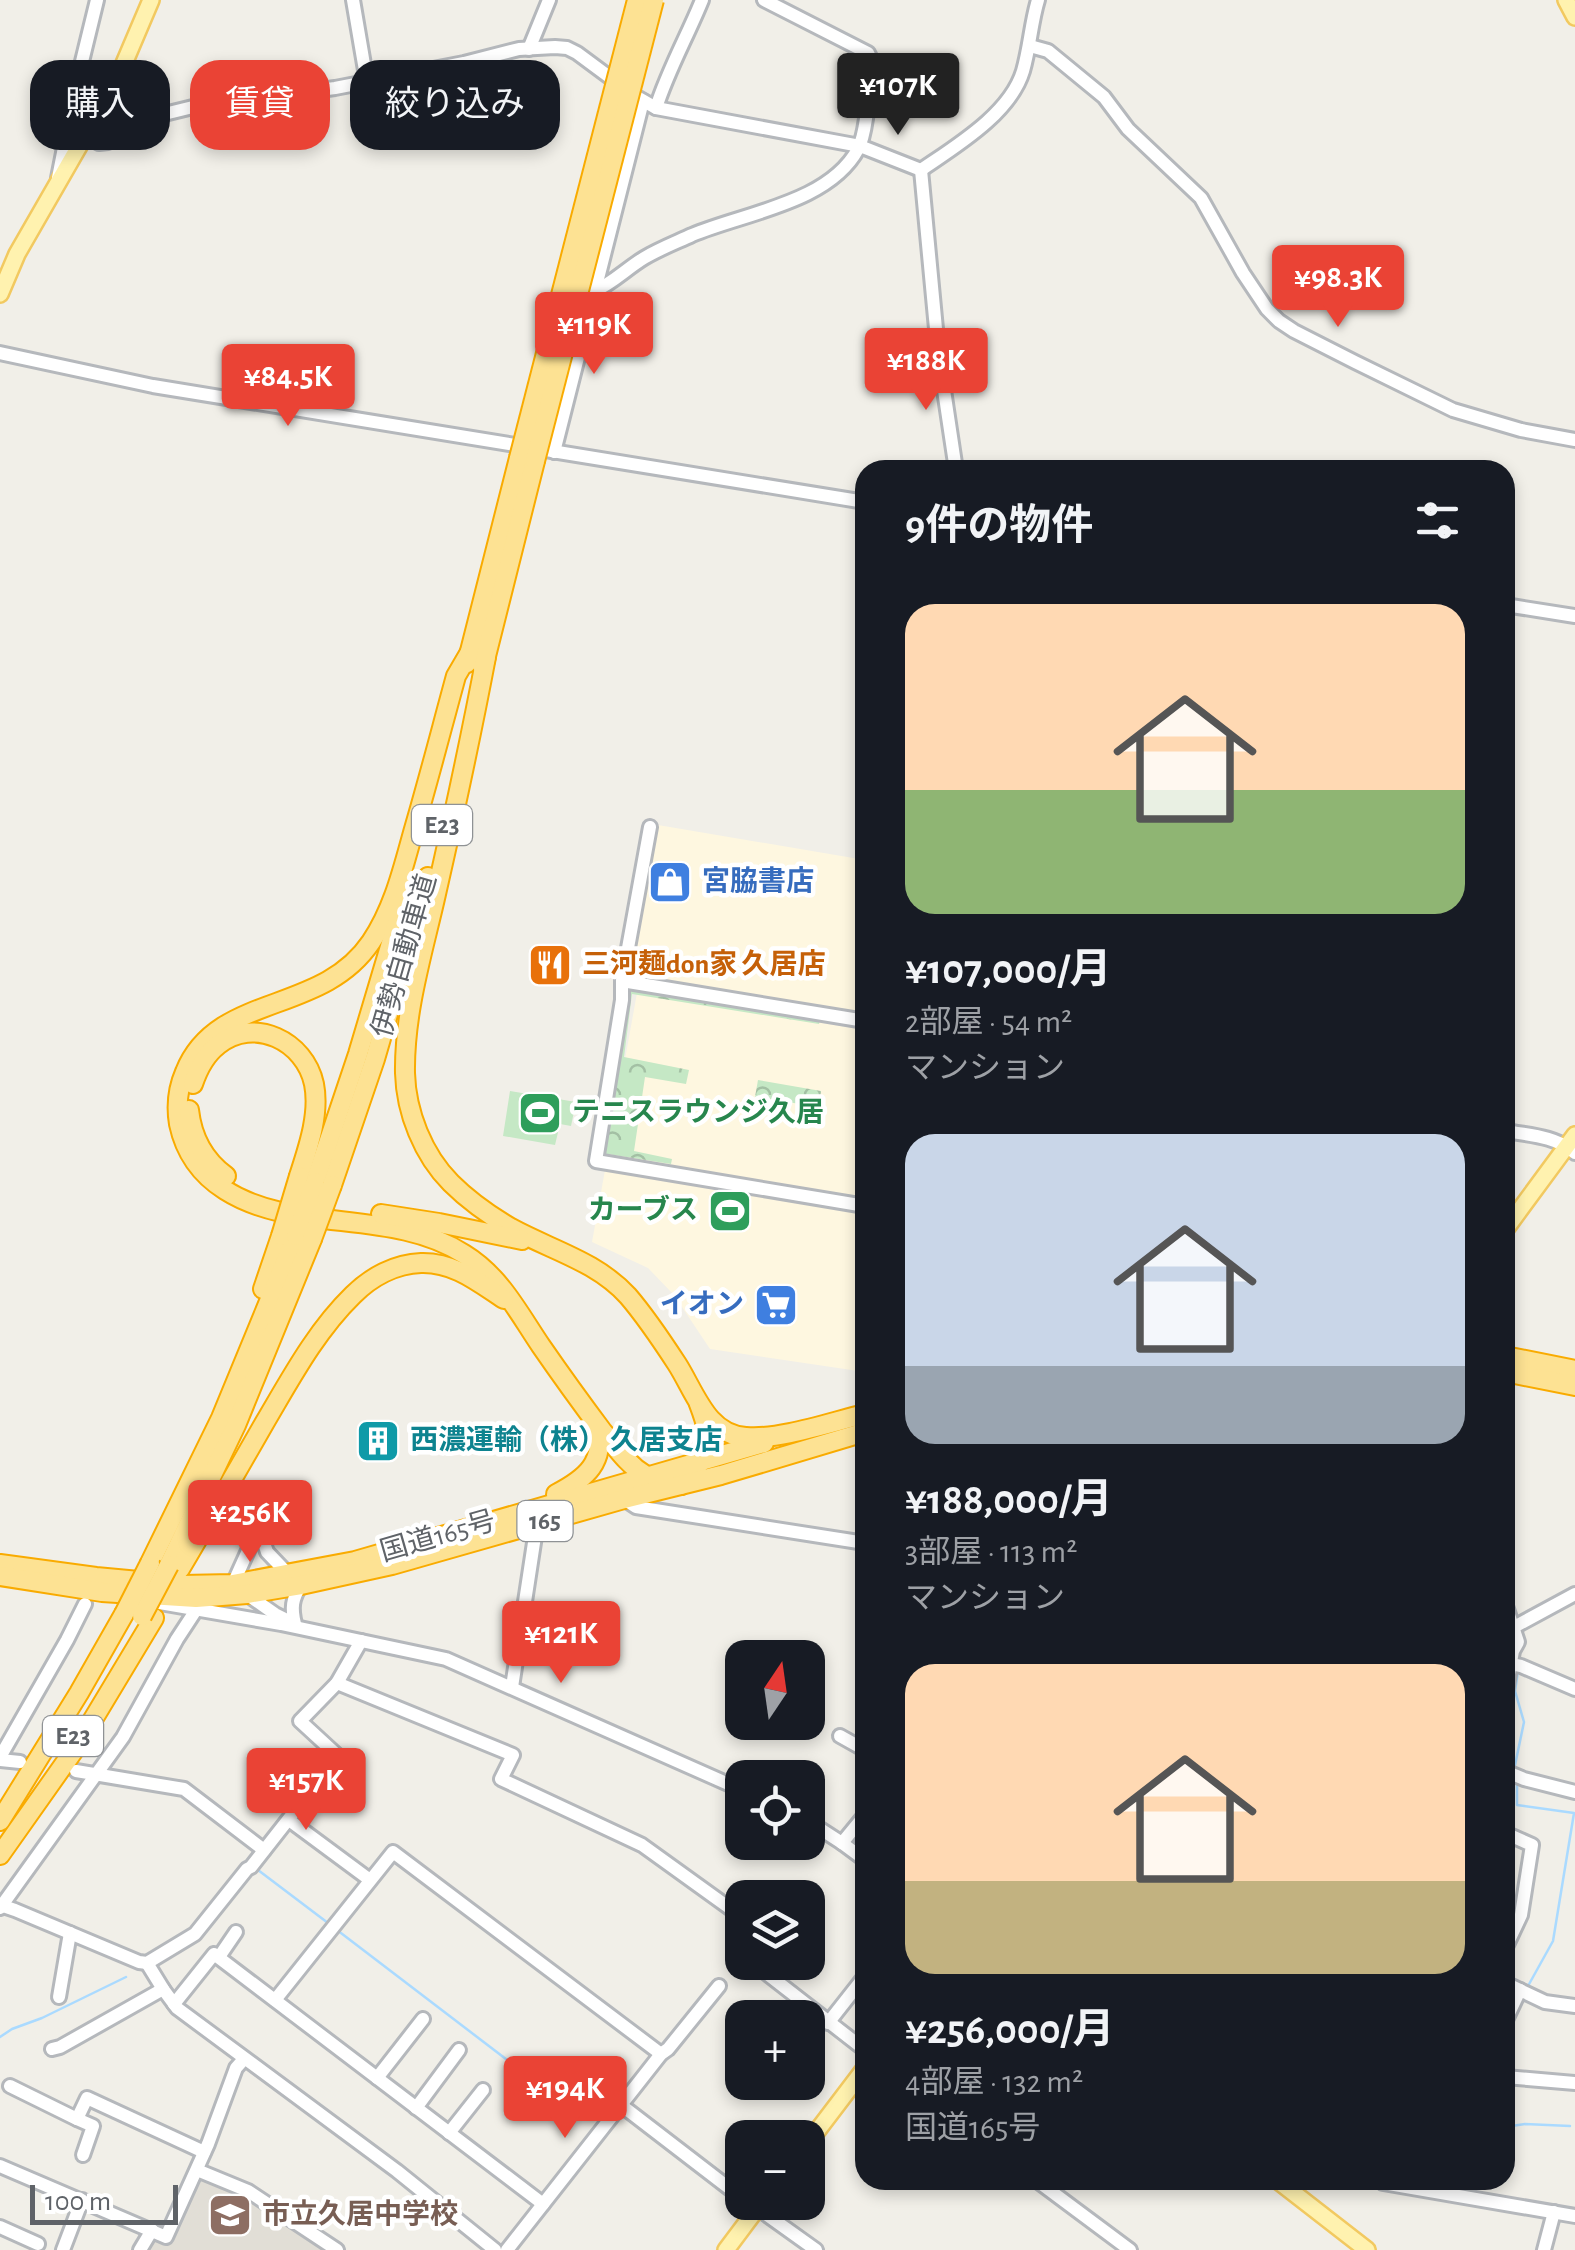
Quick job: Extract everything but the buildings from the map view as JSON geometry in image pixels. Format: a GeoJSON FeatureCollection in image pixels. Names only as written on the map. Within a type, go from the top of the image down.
{"type":"FeatureCollection","features":[{"type":"Feature","properties":{"kind":"highway","name":"伊勢自動車道"},"geometry":{"type":"LineString","coordinates":[[0,1854],[58,1762],[140,1616],[236,1425],[381,982],[478,654],[637,0]]}},
{"type":"Feature","properties":{"kind":"highway","name":"伊勢自動車道"},"geometry":{"type":"LineString","coordinates":[[527,459],[654,0]]}},
{"type":"Feature","properties":{"kind":"highway"},"geometry":{"type":"LineString","coordinates":[[478,654],[467,759],[406,1035],[406,1084],[414,1119],[426,1150],[448,1180],[472,1203],[576,1258],[606,1276],[628,1296],[680,1368],[708,1429],[704,1460],[681,1485],[648,1478],[627,1461],[517,1308],[476,1261],[433,1238],[396,1228],[281,1212],[237,1197],[198,1167],[186,1147],[178,1117],[181,1082],[190,1058],[205,1039],[235,1018],[326,983],[353,964],[373,939],[393,900],[456,676],[478,654]]}},
{"type":"Feature","properties":{"kind":"highway"},"geometry":{"type":"LineString","coordinates":[[316,1181],[313,1079],[307,1066],[292,1046],[270,1034],[258,1032],[228,1038],[202,1064],[190,1092],[189,1108],[200,1147],[222,1174],[251,1190],[283,1200],[438,1223],[548,1245]]}},
{"type":"Feature","properties":{"kind":"highway","name":"伊勢自動車道"},"geometry":{"type":"LineString","coordinates":[[167,1566],[221,1418],[296,1237]]}},
{"type":"Feature","properties":{"kind":"highway"},"geometry":{"type":"LineString","coordinates":[[167,1566],[314,1342],[352,1296],[369,1282],[404,1266],[439,1264],[466,1274],[517,1308]]}},
{"type":"Feature","properties":{"kind":"highway"},"geometry":{"type":"LineString","coordinates":[[1515,1358],[1575,1370]]}},
{"type":"Feature","properties":{"kind":"highway"},"geometry":{"type":"LineString","coordinates":[[1515,1374],[1575,1386]]}},
{"type":"Feature","properties":{"kind":"highway"},"geometry":{"type":"LineString","coordinates":[[699,1404],[720,1428],[749,1438],[855,1416]]}},
{"type":"Feature","properties":{"kind":"highway","name":"国道165号"},"geometry":{"type":"LineString","coordinates":[[294,1580],[855,1417]]}},
{"type":"Feature","properties":{"kind":"highway"},"geometry":{"type":"LineString","coordinates":[[521,1512],[565,1490],[586,1474],[600,1452],[598,1425]]}},
{"type":"Feature","properties":{"kind":"highway","name":"国道165号"},"geometry":{"type":"LineString","coordinates":[[0,1576],[102,1592],[196,1598],[240,1591],[392,1565],[855,1435]]}},
{"type":"Feature","properties":{"kind":"highway","name":"国道165号"},"geometry":{"type":"LineString","coordinates":[[0,1564],[240,1591]]}},
{"type":"Feature","properties":{"kind":"highway","name":"伊勢自動車道"},"geometry":{"type":"LineString","coordinates":[[0,1822],[79,1693],[140,1616]]}},
{"type":"Feature","properties":{"kind":"main road"},"geometry":{"type":"LineString","coordinates":[[126,60],[151,0]]}},
{"type":"Feature","properties":{"kind":"main road"},"geometry":{"type":"LineString","coordinates":[[1566,0],[1575,17]]}},
{"type":"Feature","properties":{"kind":"main road"},"geometry":{"type":"LineString","coordinates":[[0,294],[17,254],[76,150]]}},
{"type":"Feature","properties":{"kind":"main road"},"geometry":{"type":"LineString","coordinates":[[1515,1217],[1572,1145]]}},
{"type":"Feature","properties":{"kind":"main road"},"geometry":{"type":"LineString","coordinates":[[825,2121],[855,2081]]}},
{"type":"Feature","properties":{"kind":"main road"},"geometry":{"type":"LineString","coordinates":[[1290,2190],[1367,2250]]}},
{"type":"Feature","properties":{"kind":"main road"},"geometry":{"type":"LineString","coordinates":[[726,2250],[746,2220]]}},
{"type":"Feature","properties":{"kind":"street"},"geometry":{"type":"LineString","coordinates":[[58,180],[97,0]]}},
{"type":"Feature","properties":{"kind":"street"},"geometry":{"type":"LineString","coordinates":[[353,0],[363,60]]}},
{"type":"Feature","properties":{"kind":"street"},"geometry":{"type":"LineString","coordinates":[[529,48],[549,0]]}},
{"type":"Feature","properties":{"kind":"street"},"geometry":{"type":"LineString","coordinates":[[656,108],[702,0]]}},
{"type":"Feature","properties":{"kind":"street"},"geometry":{"type":"LineString","coordinates":[[593,292],[611,284],[643,258],[696,234],[776,208],[822,185],[847,166],[860,146],[874,75],[868,53],[764,0]]}},
{"type":"Feature","properties":{"kind":"street"},"geometry":{"type":"LineString","coordinates":[[920,170],[968,138],[1006,102],[1022,76],[1030,46],[1033,2]]}},
{"type":"Feature","properties":{"kind":"street"},"geometry":{"type":"LineString","coordinates":[[1030,46],[1048,51],[1104,97],[1128,129],[1201,198],[1267,309],[1294,332],[1452,410],[1521,430],[1575,440]]}},
{"type":"Feature","properties":{"kind":"street"},"geometry":{"type":"LineString","coordinates":[[471,60],[529,48],[562,47],[573,50],[656,108],[860,146],[920,170]]}},
{"type":"Feature","properties":{"kind":"street"},"geometry":{"type":"LineString","coordinates":[[170,113],[350,85]]}},
{"type":"Feature","properties":{"kind":"street"},"geometry":{"type":"LineString","coordinates":[[554,452],[643,101]]}},
{"type":"Feature","properties":{"kind":"street"},"geometry":{"type":"LineString","coordinates":[[920,170],[938,350],[954,460]]}},
{"type":"Feature","properties":{"kind":"street"},"geometry":{"type":"LineString","coordinates":[[0,261],[17,254]]}},
{"type":"Feature","properties":{"kind":"street"},"geometry":{"type":"LineString","coordinates":[[0,352],[153,386],[855,500]]}},
{"type":"Feature","properties":{"kind":"street"},"geometry":{"type":"LineString","coordinates":[[1515,607],[1575,616]]}},
{"type":"Feature","properties":{"kind":"street"},"geometry":{"type":"LineString","coordinates":[[650,827],[596,1161],[855,1204]]}},
{"type":"Feature","properties":{"kind":"street"},"geometry":{"type":"LineString","coordinates":[[622,982],[855,1018]]}},
{"type":"Feature","properties":{"kind":"street"},"geometry":{"type":"LineString","coordinates":[[1515,1133],[1572,1145]]}},
{"type":"Feature","properties":{"kind":"street"},"geometry":{"type":"LineString","coordinates":[[624,1499],[636,1507],[855,1541]]}},
{"type":"Feature","properties":{"kind":"street"},"geometry":{"type":"LineString","coordinates":[[265,1513],[240,1591],[288,1624]]}},
{"type":"Feature","properties":{"kind":"street"},"geometry":{"type":"LineString","coordinates":[[512,1687],[538,1523]]}},
{"type":"Feature","properties":{"kind":"street"},"geometry":{"type":"LineString","coordinates":[[259,1528],[267,1552],[294,1580],[288,1624]]}},
{"type":"Feature","properties":{"kind":"street"},"geometry":{"type":"LineString","coordinates":[[102,1592],[288,1624],[446,1659],[725,1782]]}},
{"type":"Feature","properties":{"kind":"street"},"geometry":{"type":"LineString","coordinates":[[1515,1626],[1575,1594]]}},
{"type":"Feature","properties":{"kind":"street"},"geometry":{"type":"LineString","coordinates":[[20,1762],[0,1758],[85,1604]]}},
{"type":"Feature","properties":{"kind":"street"},"geometry":{"type":"LineString","coordinates":[[196,1610],[122,1737],[0,1906],[139,1962],[147,1963],[195,1934],[338,1756],[300,1721],[338,1683],[361,1642]]}},
{"type":"Feature","properties":{"kind":"street"},"geometry":{"type":"LineString","coordinates":[[1515,1660],[1575,1689]]}},
{"type":"Feature","properties":{"kind":"street"},"geometry":{"type":"LineString","coordinates":[[338,1683],[512,1755],[501,1780],[642,1845],[725,1905]]}},
{"type":"Feature","properties":{"kind":"street"},"geometry":{"type":"LineString","coordinates":[[840,1736],[855,1744]]}},
{"type":"Feature","properties":{"kind":"street"},"geometry":{"type":"LineString","coordinates":[[76,1771],[184,1789],[264,1850]]}},
{"type":"Feature","properties":{"kind":"street"},"geometry":{"type":"LineString","coordinates":[[1515,1775],[1575,1792]]}},
{"type":"Feature","properties":{"kind":"street"},"geometry":{"type":"LineString","coordinates":[[288,1820],[370,1880]]}},
{"type":"Feature","properties":{"kind":"street"},"geometry":{"type":"LineString","coordinates":[[842,1843],[855,1827]]}},
{"type":"Feature","properties":{"kind":"street"},"geometry":{"type":"LineString","coordinates":[[825,1832],[855,1853]]}},
{"type":"Feature","properties":{"kind":"street"},"geometry":{"type":"LineString","coordinates":[[1515,1837],[1532,1845],[1521,1915],[1515,1928]]}},
{"type":"Feature","properties":{"kind":"street"},"geometry":{"type":"LineString","coordinates":[[275,2000],[393,1852],[662,2054]]}},
{"type":"Feature","properties":{"kind":"street"},"geometry":{"type":"LineString","coordinates":[[1515,1912],[1521,1915]]}},
{"type":"Feature","properties":{"kind":"street"},"geometry":{"type":"LineString","coordinates":[[219,1957],[236,1932]]}},
{"type":"Feature","properties":{"kind":"street"},"geometry":{"type":"LineString","coordinates":[[59,1997],[70,1933]]}},
{"type":"Feature","properties":{"kind":"street"},"geometry":{"type":"LineString","coordinates":[[174,2004],[214,1954],[544,2204]]}},
{"type":"Feature","properties":{"kind":"street"},"geometry":{"type":"LineString","coordinates":[[147,1963],[174,2004],[496,2250]]}},
{"type":"Feature","properties":{"kind":"street"},"geometry":{"type":"LineString","coordinates":[[774,1980],[855,2043]]}},
{"type":"Feature","properties":{"kind":"street"},"geometry":{"type":"LineString","coordinates":[[507,2250],[719,1986]]}},
{"type":"Feature","properties":{"kind":"street"},"geometry":{"type":"LineString","coordinates":[[1515,1988],[1546,2002],[1575,2006]]}},
{"type":"Feature","properties":{"kind":"street"},"geometry":{"type":"LineString","coordinates":[[828,2023],[855,1989]]}},
{"type":"Feature","properties":{"kind":"street"},"geometry":{"type":"LineString","coordinates":[[52,2049],[163,1990]]}},
{"type":"Feature","properties":{"kind":"street"},"geometry":{"type":"LineString","coordinates":[[1515,2001],[1520,1990]]}},
{"type":"Feature","properties":{"kind":"street"},"geometry":{"type":"LineString","coordinates":[[377,2078],[424,2020]]}},
{"type":"Feature","properties":{"kind":"street"},"geometry":{"type":"LineString","coordinates":[[416,2108],[459,2050]]}},
{"type":"Feature","properties":{"kind":"street"},"geometry":{"type":"LineString","coordinates":[[0,2166],[166,2236],[197,2170],[236,2068],[244,2059]]}},
{"type":"Feature","properties":{"kind":"street"},"geometry":{"type":"LineString","coordinates":[[1515,2078],[1575,2083]]}},
{"type":"Feature","properties":{"kind":"street"},"geometry":{"type":"LineString","coordinates":[[10,2086],[93,2126],[84,2151],[71,2142]]}},
{"type":"Feature","properties":{"kind":"street"},"geometry":{"type":"LineString","coordinates":[[449,2133],[483,2090]]}},
{"type":"Feature","properties":{"kind":"street"},"geometry":{"type":"LineString","coordinates":[[77,2119],[86,2098],[204,2152]]}},
{"type":"Feature","properties":{"kind":"street"},"geometry":{"type":"LineString","coordinates":[[621,2105],[725,2185]]}},
{"type":"Feature","properties":{"kind":"street"},"geometry":{"type":"LineString","coordinates":[[197,2170],[248,2192],[337,2250]]}},
{"type":"Feature","properties":{"kind":"street"},"geometry":{"type":"LineString","coordinates":[[1049,2190],[1130,2250]]}},
{"type":"Feature","properties":{"kind":"street"},"geometry":{"type":"LineString","coordinates":[[1424,2190],[1575,2216]]}},
{"type":"Feature","properties":{"kind":"street"},"geometry":{"type":"LineString","coordinates":[[64,2250],[82,2200]]}},
{"type":"Feature","properties":{"kind":"street"},"geometry":{"type":"LineString","coordinates":[[1544,2250],[1554,2212]]}},
{"type":"Feature","properties":{"kind":"street"},"geometry":{"type":"LineString","coordinates":[[776,2220],[816,2250]]}},
{"type":"Feature","properties":{"kind":"street"},"geometry":{"type":"LineString","coordinates":[[0,2228],[38,2244]]}},
{"type":"Feature","properties":{"kind":"street"},"geometry":{"type":"LineString","coordinates":[[140,2250],[152,2230]]}},
{"type":"Feature","properties":{"kind":"shaded area"},"geometry":{"type":"Polygon","coordinates":[[[658,825],[855,858],[855,1011],[632,977],[658,825]]]}},
{"type":"Feature","properties":{"kind":"shaded area"},"geometry":{"type":"Polygon","coordinates":[[[637,993],[855,1028],[855,1371],[710,1349],[674,1295],[648,1268],[592,1242],[637,993]]]}},
{"type":"Feature","properties":{"kind":"shaded area","name":"市立久居中学校"},"geometry":{"type":"Polygon","coordinates":[[[202,2176],[247,2195],[330,2250],[144,2250],[153,2234],[170,2242],[202,2176]]]}},
{"type":"Feature","properties":{"kind":"green space"},"geometry":{"type":"Polygon","coordinates":[[[626,985],[821,1016],[819,1024],[632,994],[624,1057],[689,1070],[686,1084],[645,1077],[634,1151],[672,1159],[671,1164],[601,1153],[626,985]]]}},
{"type":"Feature","properties":{"kind":"green space"},"geometry":{"type":"Polygon","coordinates":[[[758,1080],[821,1091],[819,1107],[755,1097],[758,1080]]]}},
{"type":"Feature","properties":{"kind":"green space","name":"テニスラウンジ久居"},"geometry":{"type":"Polygon","coordinates":[[[510,1091],[576,1102],[571,1126],[560,1124],[555,1145],[503,1136],[510,1091]]]}},
{"type":"Feature","properties":{"kind":"waterway"},"geometry":{"type":"LineString","coordinates":[[1515,1691],[1518,1671]]}},
{"type":"Feature","properties":{"kind":"waterway"},"geometry":{"type":"LineString","coordinates":[[1515,1691],[1524,1722],[1515,1765]]}},
{"type":"Feature","properties":{"kind":"waterway"},"geometry":{"type":"LineString","coordinates":[[1517,1783],[1517,1805],[1574,1813],[1553,1941],[1528,1986]]}},
{"type":"Feature","properties":{"kind":"waterway"},"geometry":{"type":"LineString","coordinates":[[258,1870],[328,1923]]}},
{"type":"Feature","properties":{"kind":"waterway"},"geometry":{"type":"LineString","coordinates":[[337,1930],[557,2098]]}},
{"type":"Feature","properties":{"kind":"waterway"},"geometry":{"type":"LineString","coordinates":[[0,2037],[126,1977]]}},
{"type":"Feature","properties":{"kind":"waterway"},"geometry":{"type":"LineString","coordinates":[[1515,2126],[1570,2126]]}},
{"type":"Feature","properties":{"kind":"place","name":"宮脇書店"},"geometry":{"type":"Point","coordinates":[670,882]}},
{"type":"Feature","properties":{"kind":"place","name":"三河麺don家 久居店"},"geometry":{"type":"Point","coordinates":[550,965]}},
{"type":"Feature","properties":{"kind":"place","name":"テニスラウンジ久居"},"geometry":{"type":"Point","coordinates":[540,1113]}},
{"type":"Feature","properties":{"kind":"place","name":"カーブス"},"geometry":{"type":"Point","coordinates":[730,1211]}},
{"type":"Feature","properties":{"kind":"place","name":"イオン"},"geometry":{"type":"Point","coordinates":[776,1305]}},
{"type":"Feature","properties":{"kind":"place","name":"西濃運輸（株） 久居支店"},"geometry":{"type":"Point","coordinates":[378,1441]}},
{"type":"Feature","properties":{"kind":"place","name":"市立久居中学校"},"geometry":{"type":"Point","coordinates":[230,2215]}}]}
